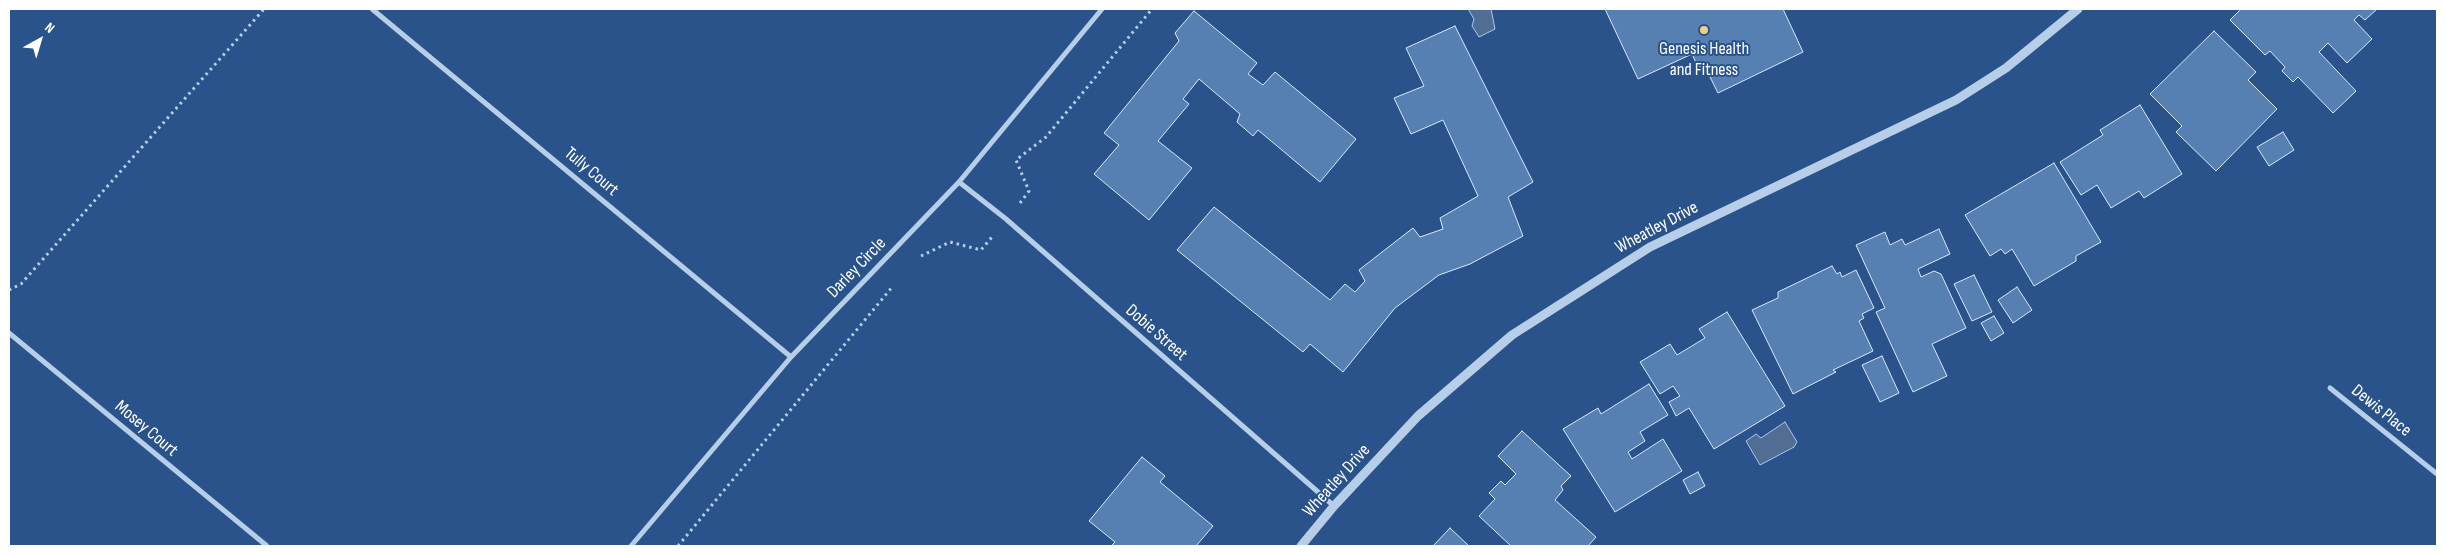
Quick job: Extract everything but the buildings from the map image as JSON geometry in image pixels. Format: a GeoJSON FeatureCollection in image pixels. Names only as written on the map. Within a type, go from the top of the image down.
{"type":"FeatureCollection","features":[{"type":"Feature","properties":{"kind":"street","name":"Tully Court"},"geometry":{"type":"LineString","coordinates":[[372,9],[791,357]]}},
{"type":"Feature","properties":{"kind":"street","name":"Darley Circle"},"geometry":{"type":"LineString","coordinates":[[632,546],[791,357],[960,182],[1102,9]]}},
{"type":"Feature","properties":{"kind":"street","name":"Wheatley Drive"},"geometry":{"type":"LineString","coordinates":[[1301,546],[1334,506],[1418,416],[1512,335],[1650,247],[1956,100],[2006,68],[2078,9]]}},
{"type":"Feature","properties":{"kind":"street","name":"Dobie Street"},"geometry":{"type":"LineString","coordinates":[[960,182],[1334,506]]}},
{"type":"Feature","properties":{"kind":"street","name":"Mosey Court"},"geometry":{"type":"LineString","coordinates":[[9,333],[267,546]]}},
{"type":"Feature","properties":{"kind":"street","name":"Dewis Place"},"geometry":{"type":"LineString","coordinates":[[2330,388],[2437,474]]}},
{"type":"Feature","properties":{"kind":"path"},"geometry":{"type":"LineString","coordinates":[[9,290],[21,284],[264,9]]}},
{"type":"Feature","properties":{"kind":"path"},"geometry":{"type":"LineString","coordinates":[[916,258],[950,242],[981,250],[1029,191],[1016,160],[1046,137],[1152,9]]}},
{"type":"Feature","properties":{"kind":"path"},"geometry":{"type":"LineString","coordinates":[[678,546],[897,281]]}},
{"type":"Feature","properties":{"kind":"water"},"geometry":{"type":"Polygon","coordinates":[[[1468,9],[1491,9],[1495,29],[1479,37],[1472,26],[1474,19],[1468,9]]]}},
{"type":"Feature","properties":{"kind":"water"},"geometry":{"type":"Polygon","coordinates":[[[1785,422],[1797,442],[1794,447],[1760,465],[1746,441],[1756,434],[1761,438],[1785,422]]]}},
{"type":"Feature","properties":{"kind":"place","name":"Genesis Health and Fitness"},"geometry":{"type":"Point","coordinates":[1704,30]}}]}
